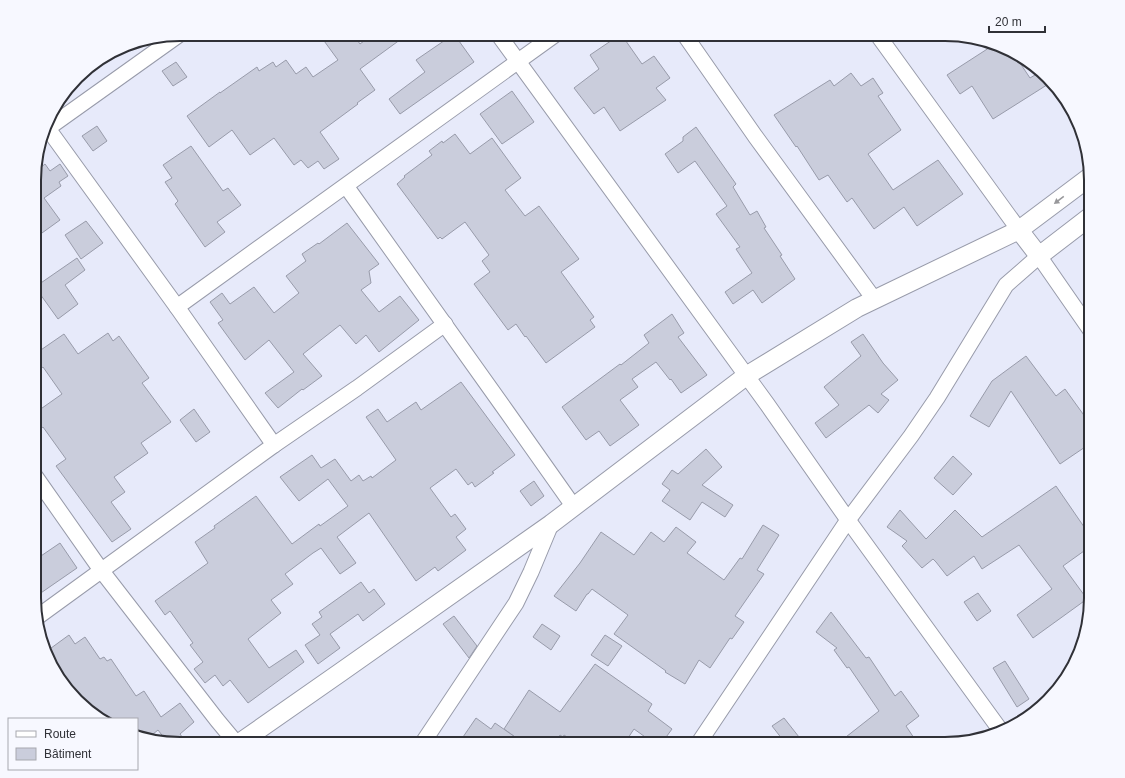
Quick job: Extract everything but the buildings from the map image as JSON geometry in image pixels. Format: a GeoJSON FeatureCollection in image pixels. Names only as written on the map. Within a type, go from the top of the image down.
{"type":"FeatureCollection","features":[{"type":"Feature","properties":{"kind":"street"},"geometry":{"type":"LineString","coordinates":[[503,41],[767,404],[848,520],[998,727]]}},
{"type":"Feature","properties":{"kind":"street"},"geometry":{"type":"LineString","coordinates":[[176,307],[546,41]]}},
{"type":"Feature","properties":{"kind":"street"},"geometry":{"type":"LineString","coordinates":[[689,41],[755,136],[874,299]]}},
{"type":"Feature","properties":{"kind":"street"},"geometry":{"type":"LineString","coordinates":[[882,41],[1039,256],[1084,321]]}},
{"type":"Feature","properties":{"kind":"street"},"geometry":{"type":"LineString","coordinates":[[54,122],[169,42]]}},
{"type":"Feature","properties":{"kind":"street"},"geometry":{"type":"LineString","coordinates":[[49,132],[274,445]]}},
{"type":"Feature","properties":{"kind":"street"},"geometry":{"type":"LineString","coordinates":[[248,737],[551,524],[746,376],[857,308],[1019,230],[1084,181]]}},
{"type":"Feature","properties":{"kind":"street"},"geometry":{"type":"LineString","coordinates":[[346,186],[574,507]]}},
{"type":"Feature","properties":{"kind":"street"},"geometry":{"type":"LineString","coordinates":[[703,737],[848,520],[911,436],[937,398],[1006,285],[1039,256],[1084,221]]}},
{"type":"Feature","properties":{"kind":"street"},"geometry":{"type":"LineString","coordinates":[[42,614],[444,324]]}},
{"type":"Feature","properties":{"kind":"street"},"geometry":{"type":"LineString","coordinates":[[41,485],[101,570],[217,720],[232,737]]}},
{"type":"Feature","properties":{"kind":"street"},"geometry":{"type":"LineString","coordinates":[[427,737],[516,603],[551,524]]}}]}
